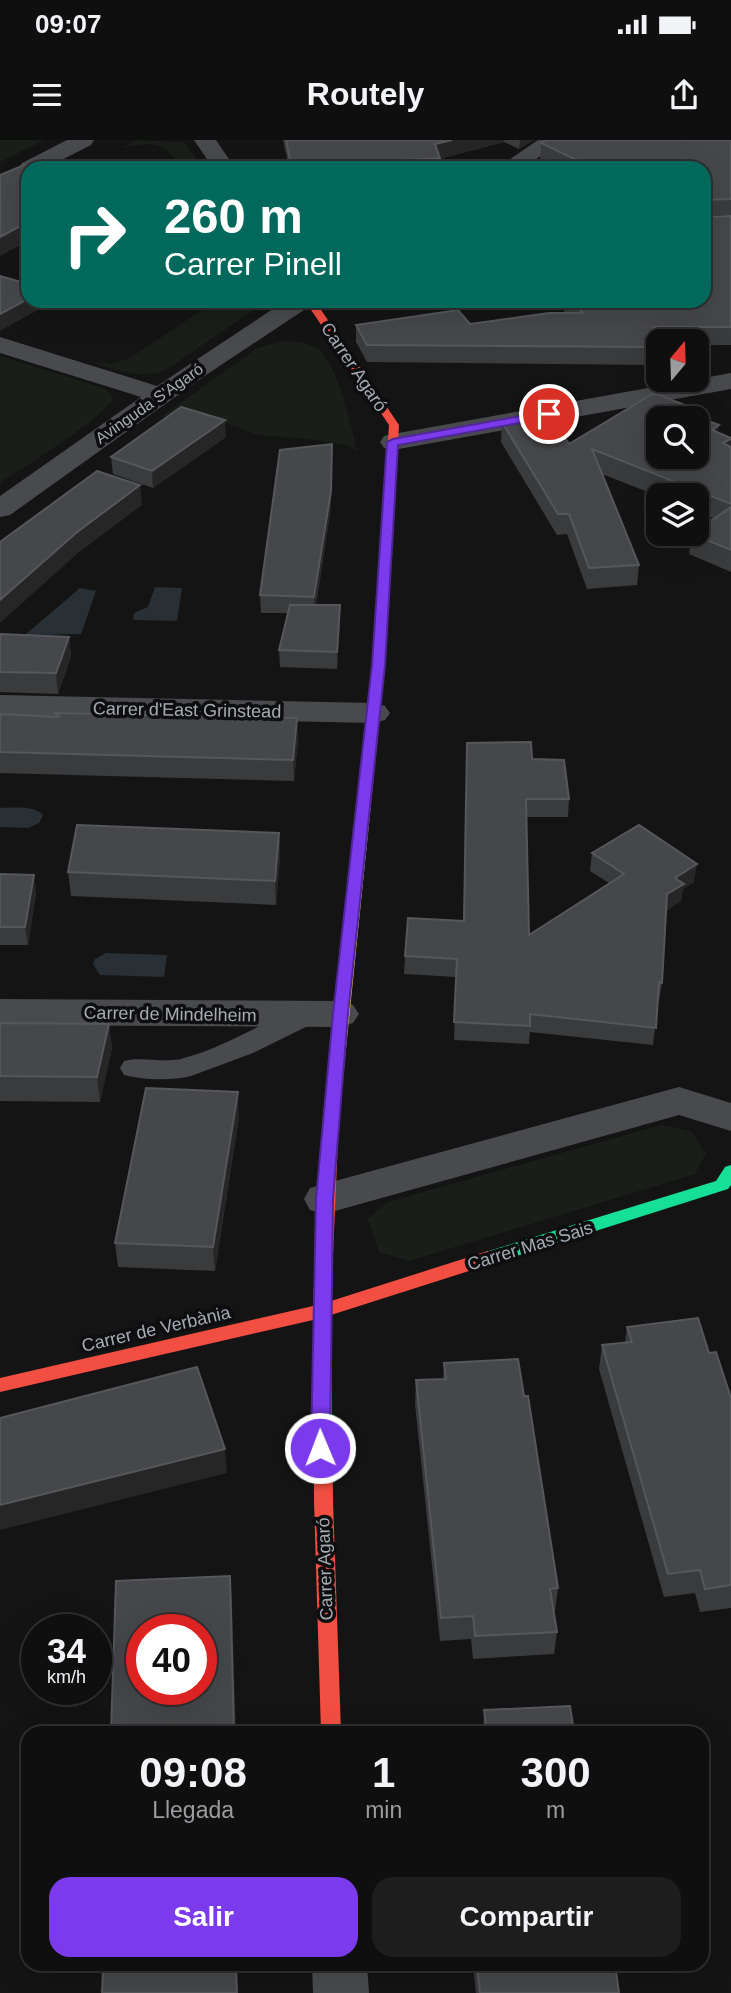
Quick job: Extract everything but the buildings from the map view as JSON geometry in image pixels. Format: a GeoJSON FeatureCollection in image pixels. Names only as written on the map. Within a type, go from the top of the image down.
{"type":"FeatureCollection","features":[{"type":"Feature","properties":{"kind":"street"},"geometry":{"type":"LineString","coordinates":[[43,161],[83,140]]}},
{"type":"Feature","properties":{"kind":"street"},"geometry":{"type":"LineString","coordinates":[[205,140],[218,161]]}},
{"type":"Feature","properties":{"kind":"street"},"geometry":{"type":"LineString","coordinates":[[519,161],[553,140]]}},
{"type":"Feature","properties":{"kind":"street","name":"Avinguda S'Agaró"},"geometry":{"type":"LineString","coordinates":[[0,509],[160,395],[290,308]]}},
{"type":"Feature","properties":{"kind":"street","name":"Carrer Agaró"},"geometry":{"type":"LineString","coordinates":[[315,308],[394,425],[374,713],[326,1014],[320,1422],[331,1726]]}},
{"type":"Feature","properties":{"kind":"street"},"geometry":{"type":"LineString","coordinates":[[0,345],[160,395]]}},
{"type":"Feature","properties":{"kind":"street"},"geometry":{"type":"LineString","coordinates":[[393,442],[731,381]]}},
{"type":"Feature","properties":{"kind":"street","name":"Carrer d'East Grinstead"},"geometry":{"type":"LineString","coordinates":[[0,705],[374,713]]}},
{"type":"Feature","properties":{"kind":"street","name":"Carrer de Mindelheim"},"geometry":{"type":"LineString","coordinates":[[0,1012],[326,1014]]}},
{"type":"Feature","properties":{"kind":"street"},"geometry":{"type":"LineString","coordinates":[[324,1199],[678,1101],[731,1117]]}},
{"type":"Feature","properties":{"kind":"street","name":"Carrer Mas Sais"},"geometry":{"type":"LineString","coordinates":[[321,1311],[722,1185],[731,1171]]}},
{"type":"Feature","properties":{"kind":"street","name":"Carrer de Verbània"},"geometry":{"type":"LineString","coordinates":[[0,1385],[321,1311]]}},
{"type":"Feature","properties":{"kind":"street"},"geometry":{"type":"LineString","coordinates":[[340,1971],[341,1993]]}},
{"type":"Feature","properties":{"kind":"lane"},"geometry":{"type":"LineString","coordinates":[[133,1068],[178,1082],[244,1047],[326,1014]]}},
{"type":"Feature","properties":{"kind":"shaded area"},"geometry":{"type":"Polygon","coordinates":[[[0,140],[44,140],[0,162],[0,140]]]}},
{"type":"Feature","properties":{"kind":"shaded area"},"geometry":{"type":"Polygon","coordinates":[[[136,140],[184,142],[198,161],[175,161],[169,152],[156,145],[122,148],[136,140]]]}},
{"type":"Feature","properties":{"kind":"shaded area"},"geometry":{"type":"Polygon","coordinates":[[[205,308],[258,308],[164,371],[135,374],[87,361],[110,364],[130,358],[205,308]]]}},
{"type":"Feature","properties":{"kind":"shaded area"},"geometry":{"type":"Polygon","coordinates":[[[285,341],[313,346],[325,356],[343,396],[357,451],[346,445],[309,439],[258,435],[212,418],[161,417],[257,348],[285,341]]]}},
{"type":"Feature","properties":{"kind":"shaded area"},"geometry":{"type":"Polygon","coordinates":[[[0,356],[106,389],[113,398],[97,416],[0,483],[0,356]]]}},
{"type":"Feature","properties":{"kind":"shaded area"},"geometry":{"type":"Polygon","coordinates":[[[155,587],[182,588],[177,621],[133,620],[134,613],[148,607],[155,587]]]}},
{"type":"Feature","properties":{"kind":"shaded area"},"geometry":{"type":"Polygon","coordinates":[[[80,588],[96,591],[81,634],[25,635],[80,588]]]}},
{"type":"Feature","properties":{"kind":"shaded area"},"geometry":{"type":"Polygon","coordinates":[[[0,808],[28,808],[43,815],[39,823],[28,828],[0,827],[0,808]]]}},
{"type":"Feature","properties":{"kind":"shaded area"},"geometry":{"type":"Polygon","coordinates":[[[106,953],[167,955],[164,977],[100,975],[93,964],[95,959],[106,953]]]}},
{"type":"Feature","properties":{"kind":"shaded area"},"geometry":{"type":"Polygon","coordinates":[[[661,1125],[691,1131],[706,1153],[695,1174],[409,1261],[379,1252],[368,1219],[388,1202],[661,1125]]]}},
{"type":"Feature","properties":{"kind":"traffic: fast"},"geometry":{"type":"LineString","coordinates":[[488,1258],[722,1185],[731,1171]]}},
{"type":"Feature","properties":{"kind":"traffic: slow"},"geometry":{"type":"LineString","coordinates":[[331,1117],[364,804]]}},
{"type":"Feature","properties":{"kind":"traffic: jam"},"geometry":{"type":"LineString","coordinates":[[315,308],[394,425],[379,665],[364,804]]}},
{"type":"Feature","properties":{"kind":"traffic: jam"},"geometry":{"type":"LineString","coordinates":[[331,1117],[322,1271],[321,1348],[331,1726]]}},
{"type":"Feature","properties":{"kind":"traffic: jam"},"geometry":{"type":"LineString","coordinates":[[0,1385],[321,1311],[488,1258]]}},
{"type":"Feature","properties":{"kind":"route"},"geometry":{"type":"LineString","coordinates":[[320,1448],[324,1199],[340,1014],[379,665],[393,442],[549,414]]}}]}
